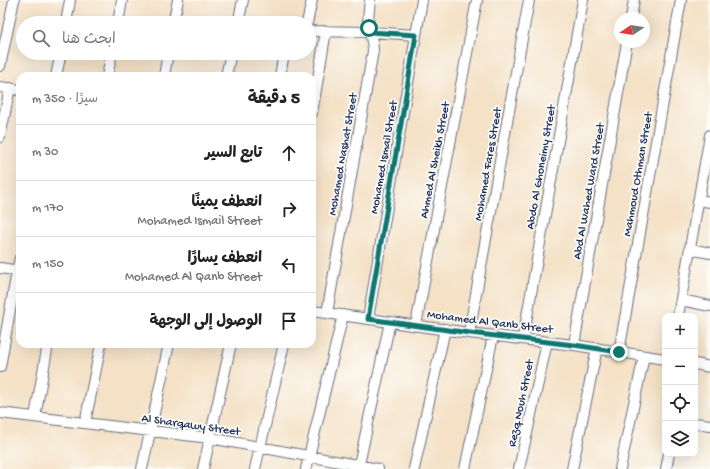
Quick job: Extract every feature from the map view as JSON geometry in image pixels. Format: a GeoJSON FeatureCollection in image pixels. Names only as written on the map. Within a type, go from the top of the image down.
{"type":"FeatureCollection","features":[{"type":"Feature","properties":{"kind":"street"},"geometry":{"type":"LineString","coordinates":[[0,66],[14,0]]}},
{"type":"Feature","properties":{"kind":"street"},"geometry":{"type":"LineString","coordinates":[[67,16],[70,0]]}},
{"type":"Feature","properties":{"kind":"street"},"geometry":{"type":"LineString","coordinates":[[119,16],[122,0]]}},
{"type":"Feature","properties":{"kind":"street"},"geometry":{"type":"LineString","coordinates":[[175,16],[178,0]]}},
{"type":"Feature","properties":{"kind":"street"},"geometry":{"type":"LineString","coordinates":[[240,16],[243,0]]}},
{"type":"Feature","properties":{"kind":"street"},"geometry":{"type":"LineString","coordinates":[[309,16],[312,0]]}},
{"type":"Feature","properties":{"kind":"street","name":"Mohamed Nashat Street"},"geometry":{"type":"LineString","coordinates":[[327,313],[373,51],[368,16],[370,0]]}},
{"type":"Feature","properties":{"kind":"street","name":"Mohamed Ismail Street"},"geometry":{"type":"LineString","coordinates":[[368,319],[422,0]]}},
{"type":"Feature","properties":{"kind":"street","name":"Ahmed Al Sheikh Street"},"geometry":{"type":"LineString","coordinates":[[416,325],[477,0]]}},
{"type":"Feature","properties":{"kind":"street","name":"Mohamed Fares Street"},"geometry":{"type":"LineString","coordinates":[[470,333],[529,0]]}},
{"type":"Feature","properties":{"kind":"street","name":"Abdo Al Ghoneimy Street"},"geometry":{"type":"LineString","coordinates":[[522,339],[583,0]]}},
{"type":"Feature","properties":{"kind":"street"},"geometry":{"type":"LineString","coordinates":[[632,12],[634,0]]}},
{"type":"Feature","properties":{"kind":"street","name":"Mahmoud Othman Street"},"geometry":{"type":"LineString","coordinates":[[619,352],[681,0]]}},
{"type":"Feature","properties":{"kind":"street"},"geometry":{"type":"LineString","coordinates":[[316,30],[416,35]]}},
{"type":"Feature","properties":{"kind":"street"},"geometry":{"type":"LineString","coordinates":[[316,90],[326,31]]}},
{"type":"Feature","properties":{"kind":"street","name":"Abd Al Wahed Ward Street"},"geometry":{"type":"LineString","coordinates":[[574,345],[626,48]]}},
{"type":"Feature","properties":{"kind":"street"},"geometry":{"type":"LineString","coordinates":[[57,72],[59,60]]}},
{"type":"Feature","properties":{"kind":"street"},"geometry":{"type":"LineString","coordinates":[[108,72],[110,60]]}},
{"type":"Feature","properties":{"kind":"street"},"geometry":{"type":"LineString","coordinates":[[165,72],[167,60]]}},
{"type":"Feature","properties":{"kind":"street"},"geometry":{"type":"LineString","coordinates":[[227,72],[229,60]]}},
{"type":"Feature","properties":{"kind":"street"},"geometry":{"type":"LineString","coordinates":[[281,72],[283,60]]}},
{"type":"Feature","properties":{"kind":"street"},"geometry":{"type":"LineString","coordinates":[[0,87],[15,89],[0,137]]}},
{"type":"Feature","properties":{"kind":"street"},"geometry":{"type":"LineString","coordinates":[[679,313],[709,150],[710,136]]}},
{"type":"Feature","properties":{"kind":"street"},"geometry":{"type":"LineString","coordinates":[[699,200],[710,202]]}},
{"type":"Feature","properties":{"kind":"street"},"geometry":{"type":"LineString","coordinates":[[690,249],[710,252]]}},
{"type":"Feature","properties":{"kind":"street"},"geometry":{"type":"LineString","coordinates":[[0,268],[16,271]]}},
{"type":"Feature","properties":{"kind":"street"},"geometry":{"type":"LineString","coordinates":[[0,367],[16,282]]}},
{"type":"Feature","properties":{"kind":"street"},"geometry":{"type":"LineString","coordinates":[[681,300],[710,306]]}},
{"type":"Feature","properties":{"kind":"street","name":"Mohamed Al Qanb Street"},"geometry":{"type":"LineString","coordinates":[[316,312],[493,336],[597,348],[662,359]]}},
{"type":"Feature","properties":{"kind":"street"},"geometry":{"type":"LineString","coordinates":[[306,469],[344,315]]}},
{"type":"Feature","properties":{"kind":"street"},"geometry":{"type":"LineString","coordinates":[[358,467],[390,322]]}},
{"type":"Feature","properties":{"kind":"street"},"geometry":{"type":"LineString","coordinates":[[414,469],[445,329]]}},
{"type":"Feature","properties":{"kind":"street"},"geometry":{"type":"LineString","coordinates":[[465,469],[493,336]]}},
{"type":"Feature","properties":{"kind":"street","name":"Rezq Nouh Street"},"geometry":{"type":"LineString","coordinates":[[519,469],[547,342]]}},
{"type":"Feature","properties":{"kind":"street"},"geometry":{"type":"LineString","coordinates":[[35,417],[47,348]]}},
{"type":"Feature","properties":{"kind":"street"},"geometry":{"type":"LineString","coordinates":[[85,423],[100,348]]}},
{"type":"Feature","properties":{"kind":"street"},"geometry":{"type":"LineString","coordinates":[[142,469],[167,348]]}},
{"type":"Feature","properties":{"kind":"street"},"geometry":{"type":"LineString","coordinates":[[203,469],[230,348]]}},
{"type":"Feature","properties":{"kind":"street"},"geometry":{"type":"LineString","coordinates":[[255,469],[283,348]]}},
{"type":"Feature","properties":{"kind":"street"},"geometry":{"type":"LineString","coordinates":[[572,469],[597,348]]}},
{"type":"Feature","properties":{"kind":"street"},"geometry":{"type":"LineString","coordinates":[[620,469],[644,356]]}},
{"type":"Feature","properties":{"kind":"street"},"geometry":{"type":"LineString","coordinates":[[698,365],[710,367]]}},
{"type":"Feature","properties":{"kind":"street","name":"Al Sharqawy Street"},"geometry":{"type":"LineString","coordinates":[[0,413],[210,438],[309,456],[358,467],[378,469]]}},
{"type":"Feature","properties":{"kind":"street"},"geometry":{"type":"LineString","coordinates":[[698,423],[710,425]]}},
{"type":"Feature","properties":{"kind":"street"},"geometry":{"type":"LineString","coordinates":[[666,469],[668,457]]}},
{"type":"Feature","properties":{"kind":"route"},"geometry":{"type":"LineString","coordinates":[[369,28],[370,32],[416,35],[368,319],[619,352]]}}]}
